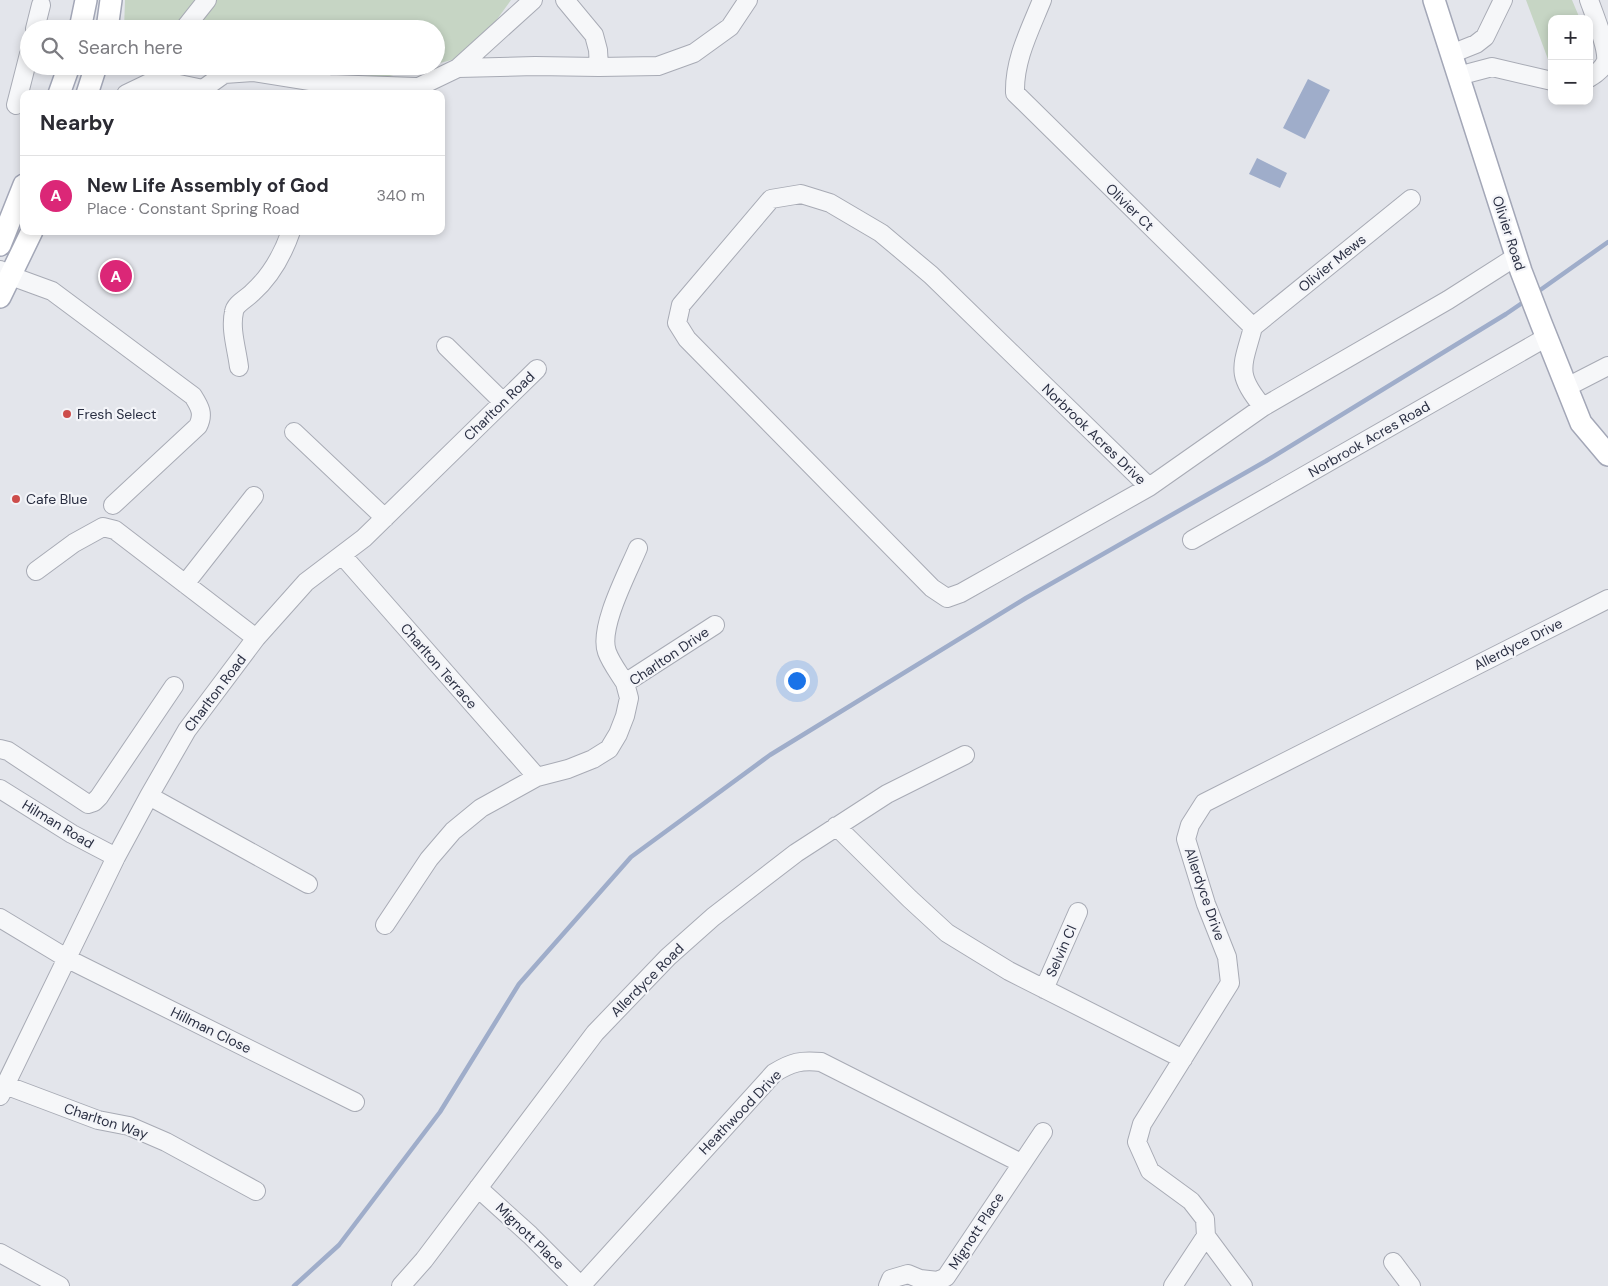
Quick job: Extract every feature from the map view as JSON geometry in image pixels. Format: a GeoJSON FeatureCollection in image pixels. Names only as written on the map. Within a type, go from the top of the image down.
{"type":"FeatureCollection","features":[{"type":"Feature","properties":{"kind":"main road"},"geometry":{"type":"LineString","coordinates":[[82,20],[86,0]]}},
{"type":"Feature","properties":{"kind":"main road"},"geometry":{"type":"LineString","coordinates":[[108,20],[111,0]]}},
{"type":"Feature","properties":{"kind":"main road","name":"Olivier Road"},"geometry":{"type":"LineString","coordinates":[[1434,0],[1519,263],[1544,330],[1581,423],[1608,455]]}},
{"type":"Feature","properties":{"kind":"main road"},"geometry":{"type":"LineString","coordinates":[[60,90],[66,75]]}},
{"type":"Feature","properties":{"kind":"main road"},"geometry":{"type":"LineString","coordinates":[[88,90],[93,75]]}},
{"type":"Feature","properties":{"kind":"main road"},"geometry":{"type":"LineString","coordinates":[[0,245],[20,195]]}},
{"type":"Feature","properties":{"kind":"main road"},"geometry":{"type":"LineString","coordinates":[[0,297],[6,273],[30,235]]}},
{"type":"Feature","properties":{"kind":"street"},"geometry":{"type":"LineString","coordinates":[[191,20],[207,0]]}},
{"type":"Feature","properties":{"kind":"street"},"geometry":{"type":"LineString","coordinates":[[445,74],[458,68],[533,0]]}},
{"type":"Feature","properties":{"kind":"street"},"geometry":{"type":"LineString","coordinates":[[565,0],[594,35],[598,50],[599,68]]}},
{"type":"Feature","properties":{"kind":"street"},"geometry":{"type":"LineString","coordinates":[[458,68],[658,66],[694,53],[730,27],[748,0]]}},
{"type":"Feature","properties":{"kind":"street","name":"Olivier Ct"},"geometry":{"type":"LineString","coordinates":[[1042,0],[1018,62],[1014,79],[1015,93],[1253,327]]}},
{"type":"Feature","properties":{"kind":"street"},"geometry":{"type":"LineString","coordinates":[[1451,54],[1476,44],[1485,37],[1503,0]]}},
{"type":"Feature","properties":{"kind":"street"},"geometry":{"type":"LineString","coordinates":[[1589,0],[1607,49],[1606,61],[1599,71],[1593,75]]}},
{"type":"Feature","properties":{"kind":"street"},"geometry":{"type":"LineString","coordinates":[[37,20],[41,5]]}},
{"type":"Feature","properties":{"kind":"street"},"geometry":{"type":"LineString","coordinates":[[1485,37],[1492,67]]}},
{"type":"Feature","properties":{"kind":"street"},"geometry":{"type":"LineString","coordinates":[[1458,76],[1492,67],[1548,80]]}},
{"type":"Feature","properties":{"kind":"street"},"geometry":{"type":"LineString","coordinates":[[13,104],[22,75]]}},
{"type":"Feature","properties":{"kind":"street"},"geometry":{"type":"LineString","coordinates":[[132,90],[154,75]]}},
{"type":"Feature","properties":{"kind":"street"},"geometry":{"type":"LineString","coordinates":[[158,75],[200,90]]}},
{"type":"Feature","properties":{"kind":"street"},"geometry":{"type":"LineString","coordinates":[[204,90],[223,75]]}},
{"type":"Feature","properties":{"kind":"street"},"geometry":{"type":"LineString","coordinates":[[272,75],[355,89],[410,90],[443,75]]}},
{"type":"Feature","properties":{"kind":"street","name":"Norbrook Acres Drive"},"geometry":{"type":"LineString","coordinates":[[801,194],[830,203],[881,233],[930,275],[1148,487],[961,594],[947,598],[932,588],[687,339],[677,324],[681,305],[771,199],[801,194]]}},
{"type":"Feature","properties":{"kind":"street","name":"Olivier Mews"},"geometry":{"type":"LineString","coordinates":[[1253,327],[1412,199]]}},
{"type":"Feature","properties":{"kind":"street"},"geometry":{"type":"LineString","coordinates":[[239,366],[234,330],[234,311],[239,303],[261,285],[276,263],[289,235]]}},
{"type":"Feature","properties":{"kind":"street"},"geometry":{"type":"LineString","coordinates":[[1148,487],[1263,407],[1448,300],[1519,263]]}},
{"type":"Feature","properties":{"kind":"street"},"geometry":{"type":"LineString","coordinates":[[6,273],[52,291],[193,396],[200,408],[202,419],[198,426],[113,505]]}},
{"type":"Feature","properties":{"kind":"street"},"geometry":{"type":"LineString","coordinates":[[1253,327],[1242,371],[1249,391],[1263,407]]}},
{"type":"Feature","properties":{"kind":"street","name":"Norbrook Acres Road"},"geometry":{"type":"LineString","coordinates":[[1192,540],[1544,330]]}},
{"type":"Feature","properties":{"kind":"street"},"geometry":{"type":"LineString","coordinates":[[446,346],[503,402]]}},
{"type":"Feature","properties":{"kind":"street"},"geometry":{"type":"LineString","coordinates":[[1567,387],[1608,366]]}},
{"type":"Feature","properties":{"kind":"street","name":"Charlton Road"},"geometry":{"type":"LineString","coordinates":[[3,1091],[116,857],[148,796],[187,730],[256,638],[306,582],[364,538],[537,369]]}},
{"type":"Feature","properties":{"kind":"street"},"geometry":{"type":"LineString","coordinates":[[294,432],[385,518]]}},
{"type":"Feature","properties":{"kind":"street"},"geometry":{"type":"LineString","coordinates":[[185,584],[254,496]]}},
{"type":"Feature","properties":{"kind":"street"},"geometry":{"type":"LineString","coordinates":[[36,571],[74,543],[103,528],[115,530],[256,638]]}},
{"type":"Feature","properties":{"kind":"street"},"geometry":{"type":"LineString","coordinates":[[625,683],[606,651],[605,636],[610,614],[638,548]]}},
{"type":"Feature","properties":{"kind":"street","name":"Charlton Terrace"},"geometry":{"type":"LineString","coordinates":[[342,555],[537,777]]}},
{"type":"Feature","properties":{"kind":"street","name":"Allerdyce Drive"},"geometry":{"type":"LineString","coordinates":[[1206,1236],[1205,1218],[1191,1201],[1150,1171],[1137,1142],[1142,1124],[1230,983],[1227,957],[1206,904],[1186,839],[1190,825],[1204,803],[1608,599]]}},
{"type":"Feature","properties":{"kind":"street","name":"Charlton Drive"},"geometry":{"type":"LineString","coordinates":[[385,925],[429,859],[453,831],[481,808],[537,777],[568,769],[594,759],[609,749],[626,716],[629,698],[625,683],[715,625]]}},
{"type":"Feature","properties":{"kind":"street"},"geometry":{"type":"LineString","coordinates":[[0,748],[8,751],[88,804],[94,802],[174,686]]}},
{"type":"Feature","properties":{"kind":"street","name":"Allerdyce Road"},"geometry":{"type":"LineString","coordinates":[[401,1286],[424,1260],[595,1033],[668,957],[713,917],[796,852],[887,794],[965,755]]}},
{"type":"Feature","properties":{"kind":"street","name":"Hilman Road"},"geometry":{"type":"LineString","coordinates":[[0,790],[72,834],[116,857]]}},
{"type":"Feature","properties":{"kind":"street"},"geometry":{"type":"LineString","coordinates":[[148,796],[308,884]]}},
{"type":"Feature","properties":{"kind":"street"},"geometry":{"type":"LineString","coordinates":[[836,826],[910,900],[947,933],[1009,971],[1183,1059]]}},
{"type":"Feature","properties":{"kind":"street","name":"Selvin Cl"},"geometry":{"type":"LineString","coordinates":[[1044,989],[1078,912]]}},
{"type":"Feature","properties":{"kind":"street","name":"Hillman Close"},"geometry":{"type":"LineString","coordinates":[[0,918],[68,959],[354,1102]]}},
{"type":"Feature","properties":{"kind":"street","name":"Heathwood Drive"},"geometry":{"type":"LineString","coordinates":[[581,1286],[774,1073],[788,1064],[805,1060],[821,1062],[1021,1163]]}},
{"type":"Feature","properties":{"kind":"street","name":"Charlton Way"},"geometry":{"type":"LineString","coordinates":[[3,1091],[98,1120],[129,1126],[166,1142],[256,1191]]}},
{"type":"Feature","properties":{"kind":"street","name":"Mignott Place"},"geometry":{"type":"LineString","coordinates":[[888,1286],[891,1280],[908,1274],[925,1282],[938,1281],[946,1277],[1042,1132]]}},
{"type":"Feature","properties":{"kind":"street","name":"Mignott Place"},"geometry":{"type":"LineString","coordinates":[[478,1188],[530,1235],[581,1286]]}},
{"type":"Feature","properties":{"kind":"street"},"geometry":{"type":"LineString","coordinates":[[1173,1286],[1206,1236],[1243,1286]]}},
{"type":"Feature","properties":{"kind":"street"},"geometry":{"type":"LineString","coordinates":[[0,1253],[60,1286]]}},
{"type":"Feature","properties":{"kind":"street"},"geometry":{"type":"LineString","coordinates":[[1393,1262],[1411,1286]]}},
{"type":"Feature","properties":{"kind":"green space"},"geometry":{"type":"Polygon","coordinates":[[[125,0],[511,0],[471,55],[445,62],[445,20],[124,20],[125,0]]]}},
{"type":"Feature","properties":{"kind":"green space"},"geometry":{"type":"Polygon","coordinates":[[[1526,0],[1572,0],[1578,15],[1548,15],[1548,59],[1526,0]]]}},
{"type":"Feature","properties":{"kind":"green space"},"geometry":{"type":"Polygon","coordinates":[[[366,75],[393,75],[382,78],[366,75]]]}},
{"type":"Feature","properties":{"kind":"water"},"geometry":{"type":"Polygon","coordinates":[[[1308,79],[1330,90],[1305,139],[1283,128],[1308,79]]]}},
{"type":"Feature","properties":{"kind":"water"},"geometry":{"type":"Polygon","coordinates":[[[1257,158],[1287,173],[1280,188],[1249,174],[1257,158]]]}},
{"type":"Feature","properties":{"kind":"waterway"},"geometry":{"type":"LineString","coordinates":[[1536,293],[1608,242]]}},
{"type":"Feature","properties":{"kind":"waterway"},"geometry":{"type":"LineString","coordinates":[[294,1286],[339,1245],[440,1112],[519,984],[631,857],[770,755],[1026,598],[1266,461],[1525,301]]}},
{"type":"Feature","properties":{"kind":"place","name":"New Life Assembly of God"},"geometry":{"type":"Point","coordinates":[116,276]}},
{"type":"Feature","properties":{"kind":"place","name":"Fresh Select"},"geometry":{"type":"Point","coordinates":[67,414]}},
{"type":"Feature","properties":{"kind":"place","name":"Cafe Blue"},"geometry":{"type":"Point","coordinates":[16,499]}}]}
